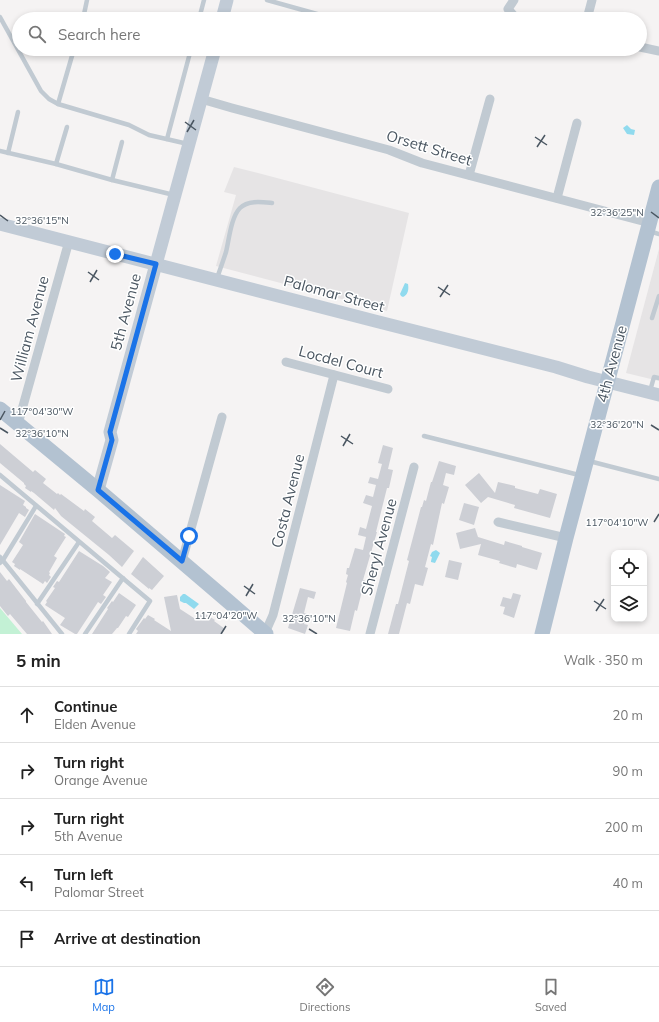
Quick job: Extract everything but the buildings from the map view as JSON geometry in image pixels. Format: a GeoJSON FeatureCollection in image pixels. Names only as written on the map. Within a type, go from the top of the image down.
{"type":"FeatureCollection","features":[{"type":"Feature","properties":{"kind":"main road"},"geometry":{"type":"LineString","coordinates":[[224,12],[228,0]]}},
{"type":"Feature","properties":{"kind":"main road","name":"5th Avenue"},"geometry":{"type":"LineString","coordinates":[[98,490],[112,440],[110,432],[213,56]]}},
{"type":"Feature","properties":{"kind":"main road","name":"4th Avenue"},"geometry":{"type":"LineString","coordinates":[[542,634],[608,381],[652,229],[659,187]]}},
{"type":"Feature","properties":{"kind":"main road","name":"Palomar Street"},"geometry":{"type":"LineString","coordinates":[[0,224],[556,367],[654,394]]}},
{"type":"Feature","properties":{"kind":"main road"},"geometry":{"type":"LineString","coordinates":[[0,409],[182,561],[265,634]]}},
{"type":"Feature","properties":{"kind":"street"},"geometry":{"type":"LineString","coordinates":[[511,12],[508,9],[514,0]]}},
{"type":"Feature","properties":{"kind":"street"},"geometry":{"type":"LineString","coordinates":[[589,12],[592,0]]}},
{"type":"Feature","properties":{"kind":"street"},"geometry":{"type":"LineString","coordinates":[[647,48],[659,51]]}},
{"type":"Feature","properties":{"kind":"street","name":"Orsett Street"},"geometry":{"type":"LineString","coordinates":[[201,99],[389,150],[422,163],[557,198],[652,229]]}},
{"type":"Feature","properties":{"kind":"street"},"geometry":{"type":"LineString","coordinates":[[469,175],[490,99]]}},
{"type":"Feature","properties":{"kind":"street"},"geometry":{"type":"LineString","coordinates":[[557,198],[577,123]]}},
{"type":"Feature","properties":{"kind":"street","name":"William Avenue"},"geometry":{"type":"LineString","coordinates":[[18,424],[69,242]]}},
{"type":"Feature","properties":{"kind":"street","name":"Locdel Court"},"geometry":{"type":"LineString","coordinates":[[286,362],[388,389]]}},
{"type":"Feature","properties":{"kind":"street","name":"Costa Avenue"},"geometry":{"type":"LineString","coordinates":[[265,634],[273,615],[334,375]]}},
{"type":"Feature","properties":{"kind":"street"},"geometry":{"type":"LineString","coordinates":[[182,561],[222,417]]}},
{"type":"Feature","properties":{"kind":"street","name":"Sheryl Avenue"},"geometry":{"type":"LineString","coordinates":[[370,634],[414,467]]}},
{"type":"Feature","properties":{"kind":"street"},"geometry":{"type":"LineString","coordinates":[[498,522],[566,538]]}},
{"type":"Feature","properties":{"kind":"lane"},"geometry":{"type":"LineString","coordinates":[[84,12],[87,0]]}},
{"type":"Feature","properties":{"kind":"lane"},"geometry":{"type":"LineString","coordinates":[[201,12],[204,0]]}},
{"type":"Feature","properties":{"kind":"lane"},"geometry":{"type":"LineString","coordinates":[[267,0],[310,12]]}},
{"type":"Feature","properties":{"kind":"lane"},"geometry":{"type":"LineString","coordinates":[[0,17],[12,39]]}},
{"type":"Feature","properties":{"kind":"lane"},"geometry":{"type":"LineString","coordinates":[[22,56],[41,91],[49,99],[58,104],[129,125],[149,136],[189,144]]}},
{"type":"Feature","properties":{"kind":"lane"},"geometry":{"type":"LineString","coordinates":[[58,104],[72,56]]}},
{"type":"Feature","properties":{"kind":"lane"},"geometry":{"type":"LineString","coordinates":[[167,139],[189,56]]}},
{"type":"Feature","properties":{"kind":"lane"},"geometry":{"type":"LineString","coordinates":[[8,153],[18,112]]}},
{"type":"Feature","properties":{"kind":"lane"},"geometry":{"type":"LineString","coordinates":[[56,164],[67,128]]}},
{"type":"Feature","properties":{"kind":"lane"},"geometry":{"type":"LineString","coordinates":[[112,180],[122,142]]}},
{"type":"Feature","properties":{"kind":"lane"},"geometry":{"type":"LineString","coordinates":[[0,151],[175,195]]}},
{"type":"Feature","properties":{"kind":"lane"},"geometry":{"type":"LineString","coordinates":[[216,280],[226,251],[233,220],[240,208],[259,202],[272,203]]}},
{"type":"Feature","properties":{"kind":"lane"},"geometry":{"type":"LineString","coordinates":[[652,318],[659,296]]}},
{"type":"Feature","properties":{"kind":"lane"},"geometry":{"type":"LineString","coordinates":[[654,394],[654,377],[659,378]]}},
{"type":"Feature","properties":{"kind":"lane"},"geometry":{"type":"LineString","coordinates":[[424,436],[583,476]]}},
{"type":"Feature","properties":{"kind":"lane"},"geometry":{"type":"LineString","coordinates":[[587,460],[659,479]]}},
{"type":"Feature","properties":{"kind":"lane"},"geometry":{"type":"LineString","coordinates":[[0,475],[150,601],[129,634]]}},
{"type":"Feature","properties":{"kind":"lane"},"geometry":{"type":"LineString","coordinates":[[36,506],[1,560],[62,634]]}},
{"type":"Feature","properties":{"kind":"lane"},"geometry":{"type":"LineString","coordinates":[[37,604],[79,542]]}},
{"type":"Feature","properties":{"kind":"lane"},"geometry":{"type":"LineString","coordinates":[[85,634],[123,578]]}},
{"type":"Feature","properties":{"kind":"shaded area"},"geometry":{"type":"Polygon","coordinates":[[[234,167],[409,213],[387,311],[216,266],[236,195],[224,192],[234,167]]]}},
{"type":"Feature","properties":{"kind":"shaded area"},"geometry":{"type":"Polygon","coordinates":[[[659,249],[659,381],[626,373],[659,249]]]}},
{"type":"Feature","properties":{"kind":"green space"},"geometry":{"type":"Polygon","coordinates":[[[0,608],[22,634],[0,634],[0,608]]]}},
{"type":"Feature","properties":{"kind":"water"},"geometry":{"type":"Polygon","coordinates":[[[627,125],[631,129],[635,130],[634,135],[627,134],[623,128],[627,125]]]}},
{"type":"Feature","properties":{"kind":"water"},"geometry":{"type":"Polygon","coordinates":[[[405,283],[408,284],[408,290],[406,295],[403,297],[400,294],[405,283]]]}},
{"type":"Feature","properties":{"kind":"water"},"geometry":{"type":"Polygon","coordinates":[[[436,550],[440,553],[435,563],[431,562],[432,557],[430,556],[432,552],[436,550]]]}},
{"type":"Feature","properties":{"kind":"water"},"geometry":{"type":"Polygon","coordinates":[[[183,594],[199,604],[194,609],[186,603],[180,601],[180,597],[183,594]]]}},
{"type":"Feature","properties":{"kind":"route"},"geometry":{"type":"LineString","coordinates":[[115,254],[156,264],[110,432],[112,440],[98,490],[182,561],[189,536]]}}]}
